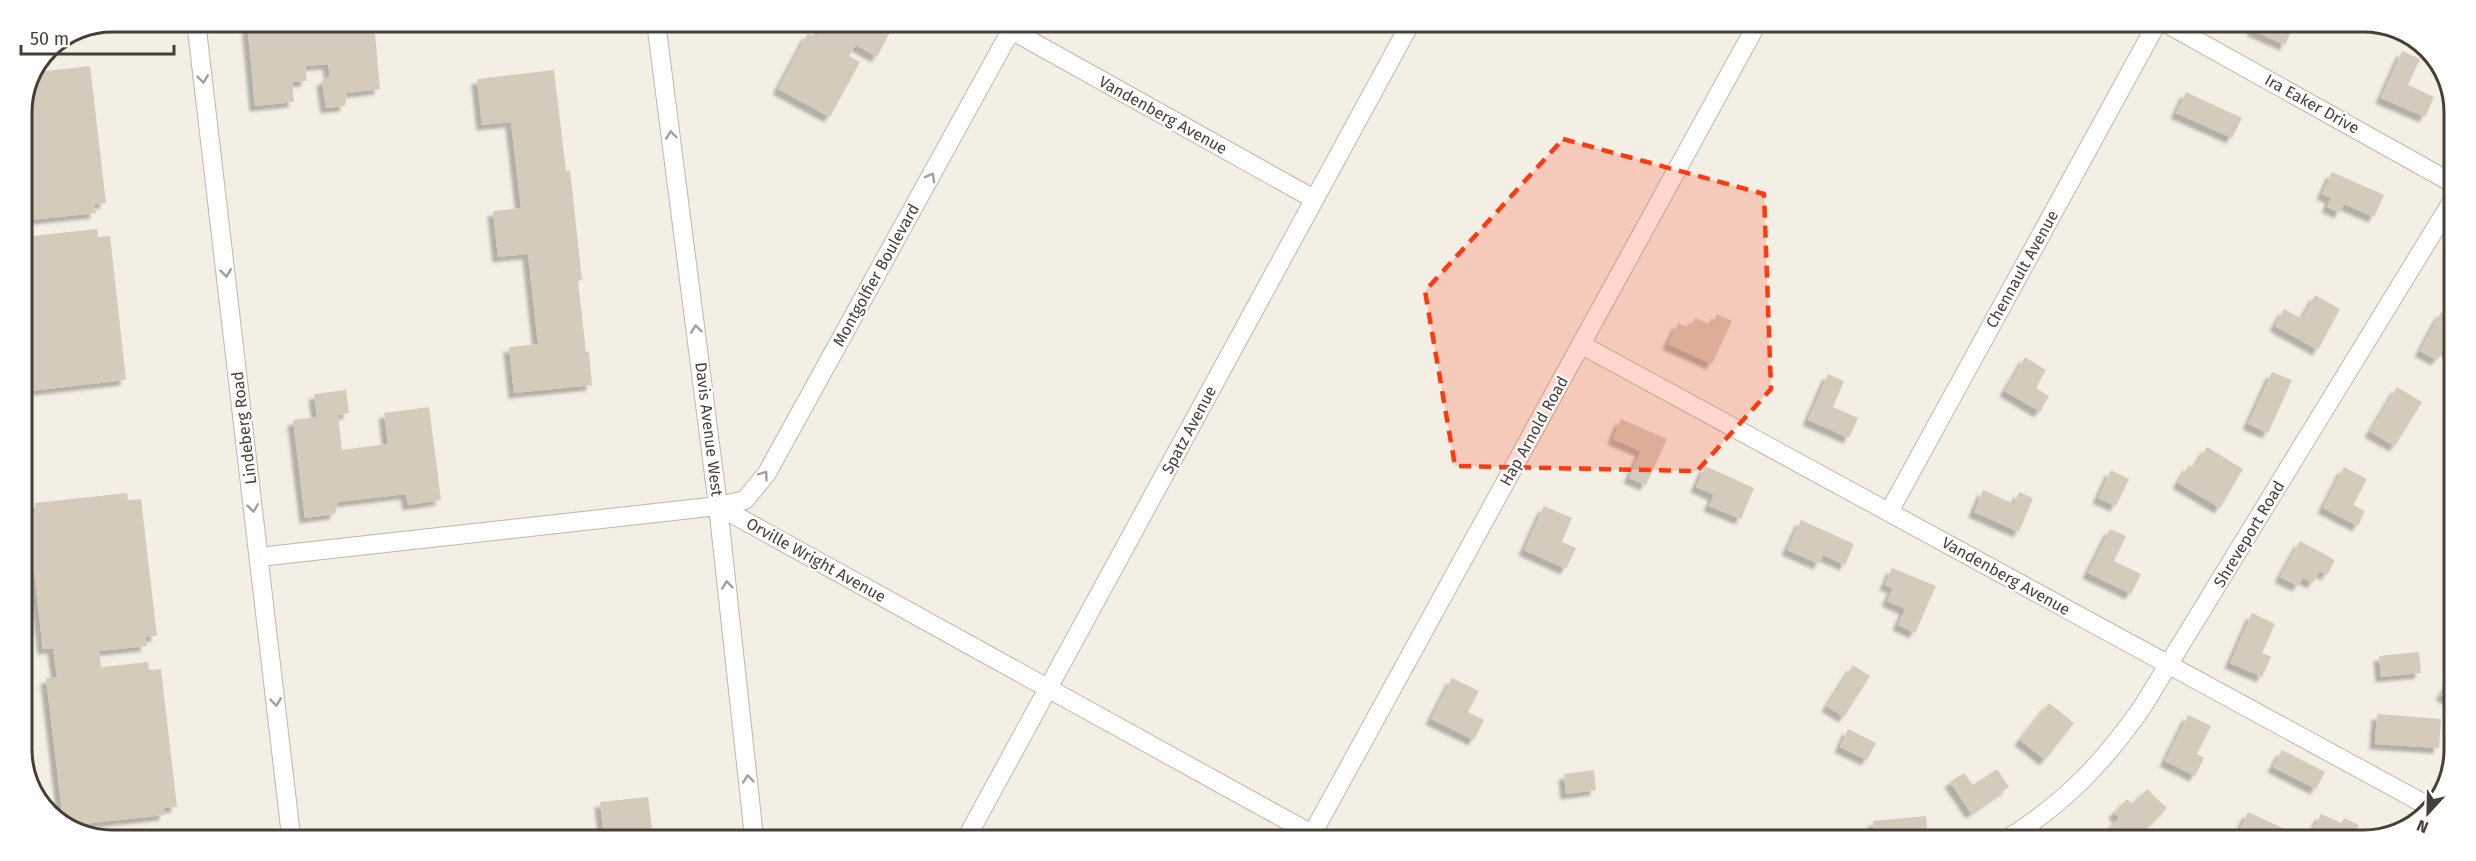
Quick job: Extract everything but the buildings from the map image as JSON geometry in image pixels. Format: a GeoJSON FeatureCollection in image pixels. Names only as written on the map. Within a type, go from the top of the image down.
{"type":"FeatureCollection","features":[{"type":"Feature","properties":{"kind":"street","name":"Lindeberg Road"},"geometry":{"type":"LineString","coordinates":[[197,32],[290,830]]}},
{"type":"Feature","properties":{"kind":"street","name":"Davis Avenue West"},"geometry":{"type":"LineString","coordinates":[[657,32],[718,506],[753,830]]}},
{"type":"Feature","properties":{"kind":"street","name":"Montgolfier Boulevard"},"geometry":{"type":"LineString","coordinates":[[718,506],[745,500],[767,473],[1010,32]]}},
{"type":"Feature","properties":{"kind":"street","name":"Vandenberg Avenue"},"geometry":{"type":"LineString","coordinates":[[1022,32],[1314,199]]}},
{"type":"Feature","properties":{"kind":"street","name":"Spatz Avenue"},"geometry":{"type":"LineString","coordinates":[[971,830],[1406,32]]}},
{"type":"Feature","properties":{"kind":"street","name":"Hap Arnold Road"},"geometry":{"type":"LineString","coordinates":[[1318,830],[1753,32]]}},
{"type":"Feature","properties":{"kind":"street","name":"Chennault Avenue"},"geometry":{"type":"LineString","coordinates":[[1889,512],[2152,32]]}},
{"type":"Feature","properties":{"kind":"street","name":"Ira Eaker Drive"},"geometry":{"type":"LineString","coordinates":[[2182,32],[2444,178]]}},
{"type":"Feature","properties":{"kind":"street","name":"Shreveport Road"},"geometry":{"type":"LineString","coordinates":[[2022,830],[2036,821],[2077,786],[2114,747],[2169,665],[2444,214]]}},
{"type":"Feature","properties":{"kind":"street","name":"Vandenberg Avenue"},"geometry":{"type":"LineString","coordinates":[[1582,345],[2398,790]]}},
{"type":"Feature","properties":{"kind":"street"},"geometry":{"type":"LineString","coordinates":[[259,557],[718,506]]}},
{"type":"Feature","properties":{"kind":"street","name":"Orville Wright Avenue"},"geometry":{"type":"LineString","coordinates":[[718,506],[1302,830]]}},
{"type":"Feature","properties":{"kind":"highlighted area"},"geometry":{"type":"Polygon","coordinates":[[[1563,139],[1764,194],[1771,389],[1697,471],[1455,466],[1425,291],[1563,139]]]}}]}
